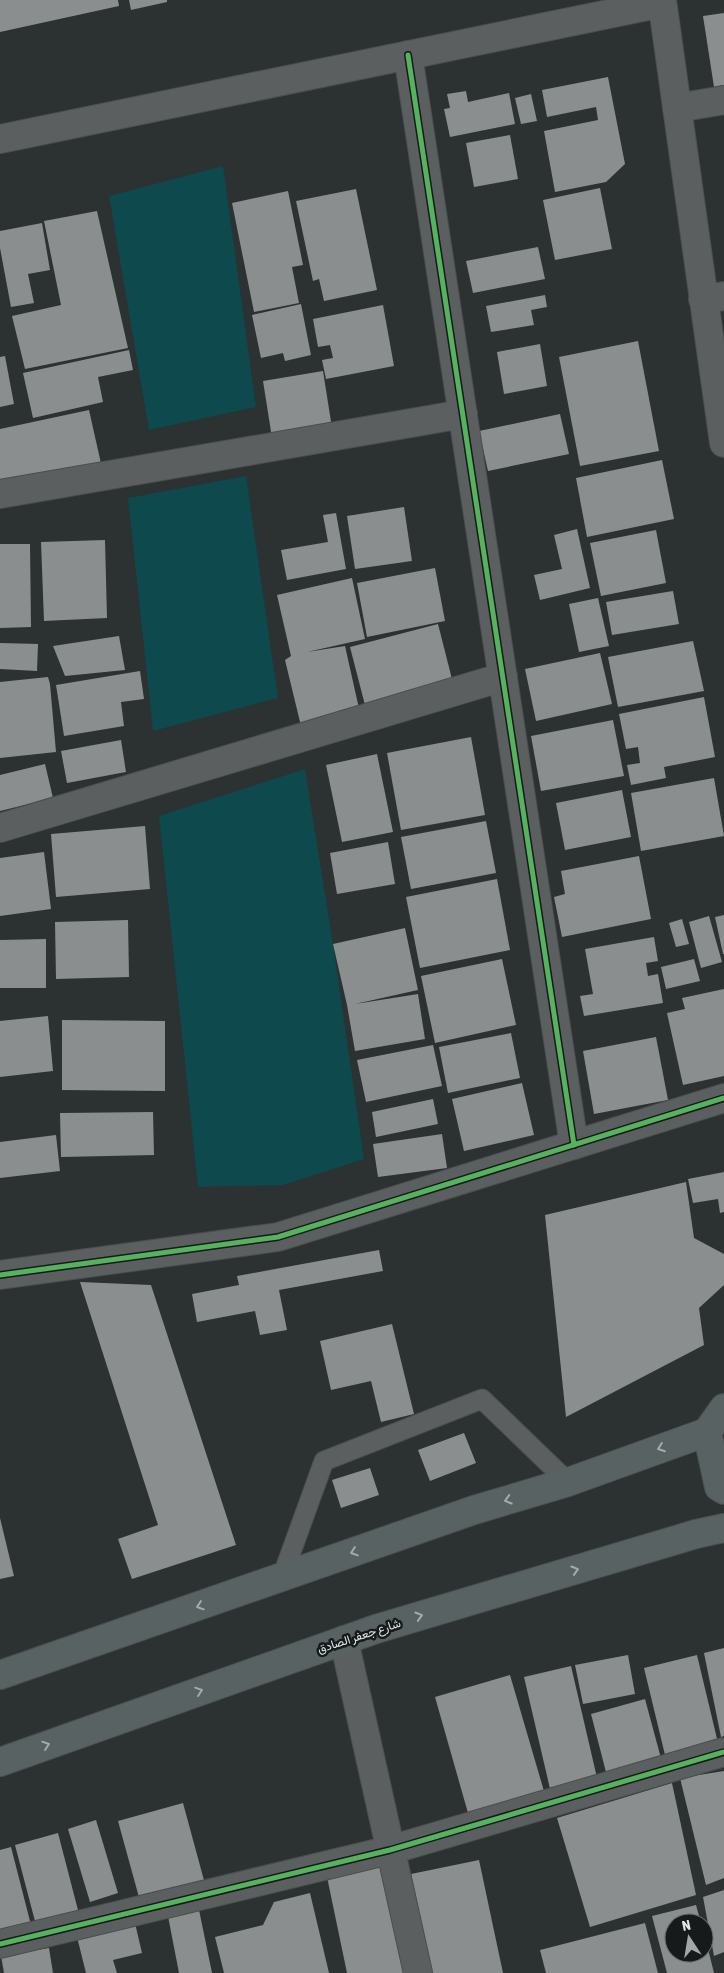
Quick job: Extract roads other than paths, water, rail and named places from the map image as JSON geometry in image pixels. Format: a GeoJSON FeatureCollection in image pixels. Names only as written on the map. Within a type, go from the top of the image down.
{"type":"FeatureCollection","features":[{"type":"Feature","properties":{"kind":"main road"},"geometry":{"type":"LineString","coordinates":[[0,1675],[474,1510],[568,1482],[707,1432],[724,1408]]}},
{"type":"Feature","properties":{"kind":"main road"},"geometry":{"type":"LineString","coordinates":[[707,1432],[719,1487],[724,1490]]}},
{"type":"Feature","properties":{"kind":"main road","name":"شارع جعفر الصادق"},"geometry":{"type":"LineString","coordinates":[[0,1762],[344,1640],[678,1539],[724,1528]]}},
{"type":"Feature","properties":{"kind":"street"},"geometry":{"type":"LineString","coordinates":[[0,139],[662,1],[677,108],[713,298],[724,443]]}},
{"type":"Feature","properties":{"kind":"street"},"geometry":{"type":"LineString","coordinates":[[408,55],[574,1145]]}},
{"type":"Feature","properties":{"kind":"street"},"geometry":{"type":"LineString","coordinates":[[677,108],[724,100]]}},
{"type":"Feature","properties":{"kind":"street"},"geometry":{"type":"LineString","coordinates":[[0,494],[463,414]]}},
{"type":"Feature","properties":{"kind":"street"},"geometry":{"type":"LineString","coordinates":[[0,828],[503,677]]}},
{"type":"Feature","properties":{"kind":"street"},"geometry":{"type":"LineString","coordinates":[[0,1275],[278,1237],[724,1098]]}},
{"type":"Feature","properties":{"kind":"street"},"geometry":{"type":"LineString","coordinates":[[344,1640],[418,1973]]}},
{"type":"Feature","properties":{"kind":"street"},"geometry":{"type":"LineString","coordinates":[[0,1944],[390,1850],[724,1752]]}},
{"type":"Feature","properties":{"kind":"lane"},"geometry":{"type":"LineString","coordinates":[[282,1577],[324,1461],[482,1399],[568,1482]]}}]}
